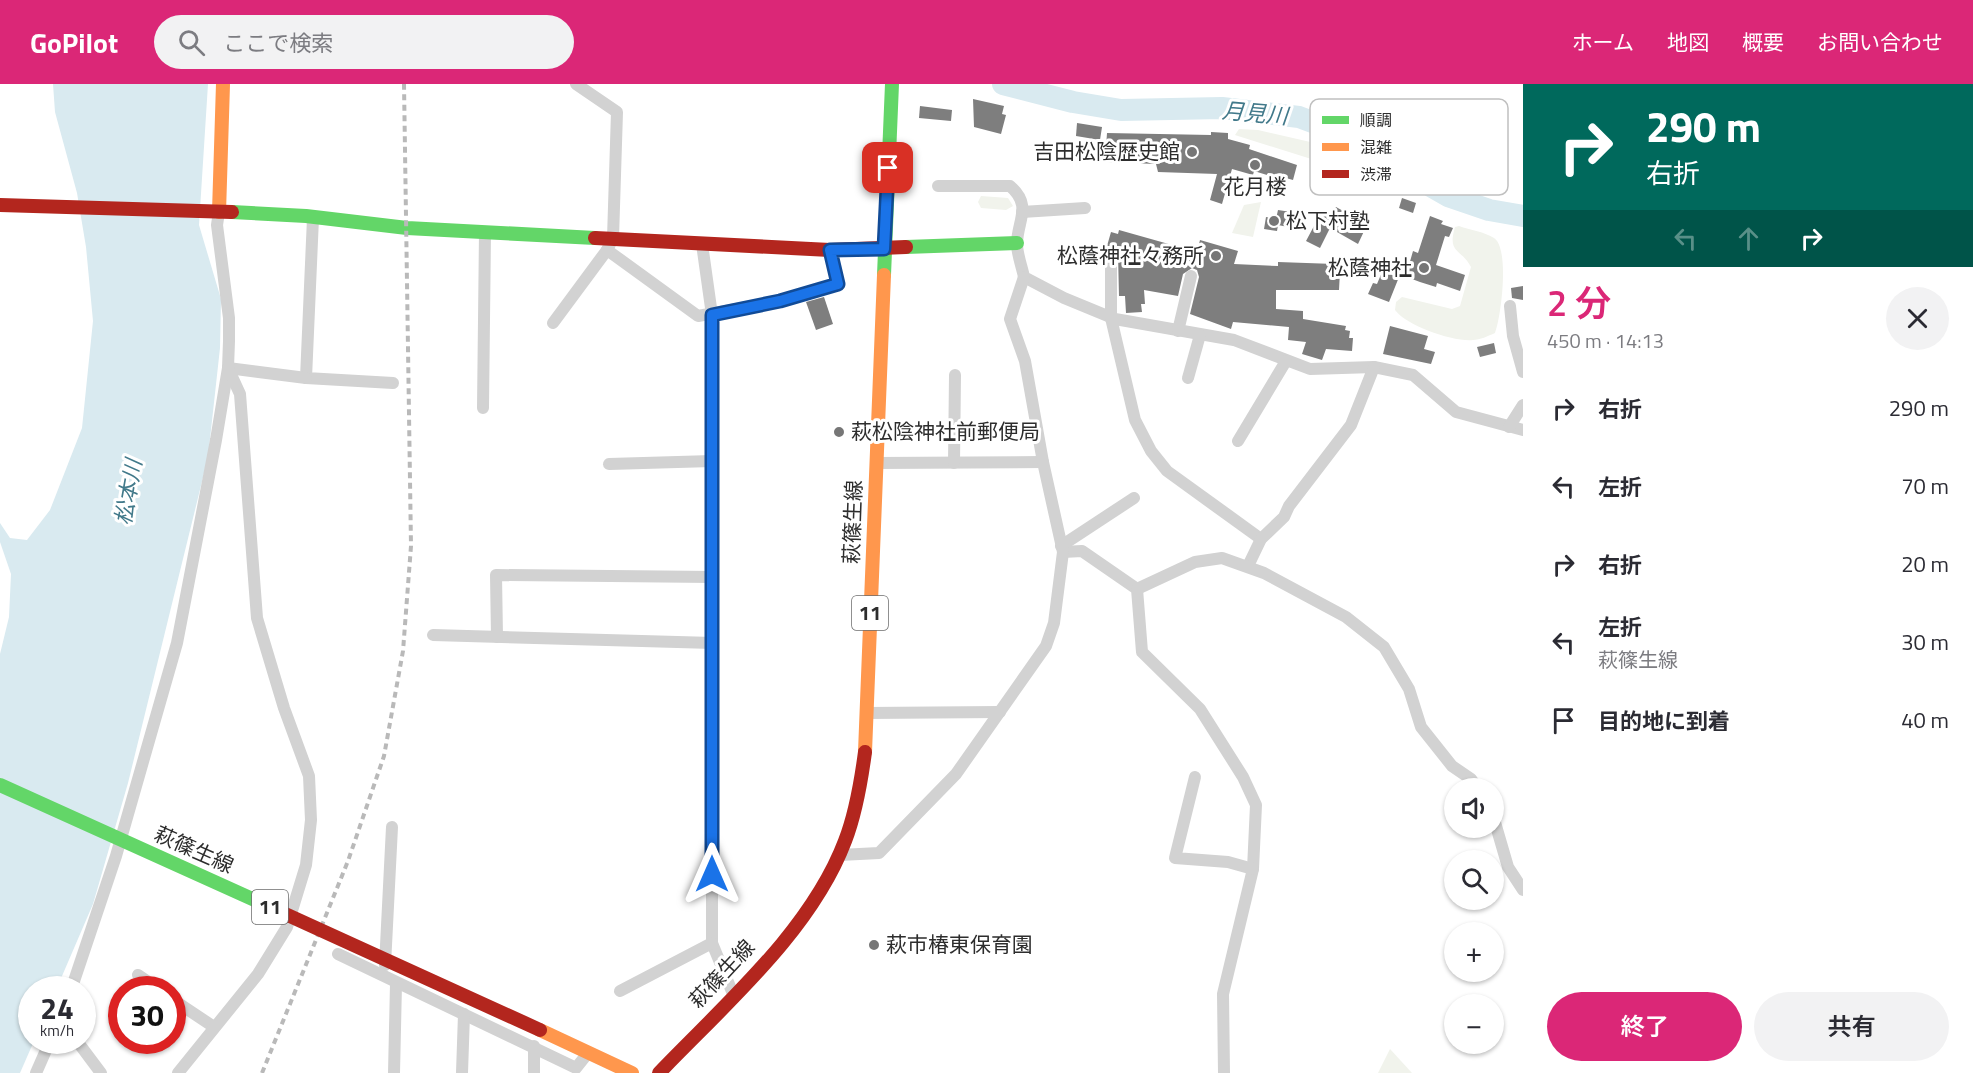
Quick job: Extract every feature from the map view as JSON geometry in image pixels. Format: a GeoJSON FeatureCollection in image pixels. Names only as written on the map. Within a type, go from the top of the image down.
{"type":"FeatureCollection","features":[{"type":"Feature","properties":{"kind":"main road"},"geometry":{"type":"LineString","coordinates":[[213,212],[223,84]]}},
{"type":"Feature","properties":{"kind":"main road","name":"萩篠生線"},"geometry":{"type":"LineString","coordinates":[[659,1073],[733,994],[815,898],[840,855],[861,781],[866,713],[892,84]]}},
{"type":"Feature","properties":{"kind":"main road"},"geometry":{"type":"LineString","coordinates":[[0,205],[213,212],[313,218],[406,228],[485,232],[610,244],[702,244],[830,250],[1017,243]]}},
{"type":"Feature","properties":{"kind":"main road","name":"萩篠生線"},"geometry":{"type":"LineString","coordinates":[[0,785],[632,1073]]}},
{"type":"Feature","properties":{"kind":"street"},"geometry":{"type":"LineString","coordinates":[[553,323],[610,244],[617,112],[576,84]]}},
{"type":"Feature","properties":{"kind":"street"},"geometry":{"type":"LineString","coordinates":[[840,855],[879,853],[956,774],[1046,646],[1054,623],[1062,549],[1042,462],[1025,361],[1010,319],[1024,277],[1017,243],[1022,212],[1019,194],[1010,186],[938,186]]}},
{"type":"Feature","properties":{"kind":"street"},"geometry":{"type":"LineString","coordinates":[[1022,212],[1085,208]]}},
{"type":"Feature","properties":{"kind":"street"},"geometry":{"type":"LineString","coordinates":[[76,976],[116,856],[177,643],[228,368],[229,318],[213,212]]}},
{"type":"Feature","properties":{"kind":"street"},"geometry":{"type":"LineString","coordinates":[[306,378],[313,218]]}},
{"type":"Feature","properties":{"kind":"street"},"geometry":{"type":"LineString","coordinates":[[483,408],[485,232]]}},
{"type":"Feature","properties":{"kind":"street"},"geometry":{"type":"LineString","coordinates":[[610,244],[698,316],[780,301],[838,284],[830,250]]}},
{"type":"Feature","properties":{"kind":"street"},"geometry":{"type":"LineString","coordinates":[[702,244],[712,315],[712,943],[733,994]]}},
{"type":"Feature","properties":{"kind":"street"},"geometry":{"type":"LineString","coordinates":[[1111,257],[1111,318],[1135,420],[1150,451],[1167,471],[1262,539]]}},
{"type":"Feature","properties":{"kind":"street"},"geometry":{"type":"LineString","coordinates":[[1178,331],[1191,276]]}},
{"type":"Feature","properties":{"kind":"street"},"geometry":{"type":"LineString","coordinates":[[1024,277],[1064,298],[1111,318],[1234,340],[1310,369],[1374,367],[1413,375],[1456,412],[1523,430]]}},
{"type":"Feature","properties":{"kind":"street"},"geometry":{"type":"LineString","coordinates":[[1510,306],[1513,336],[1523,372]]}},
{"type":"Feature","properties":{"kind":"street"},"geometry":{"type":"LineString","coordinates":[[1188,378],[1200,335]]}},
{"type":"Feature","properties":{"kind":"street"},"geometry":{"type":"LineString","coordinates":[[1238,441],[1286,361]]}},
{"type":"Feature","properties":{"kind":"street"},"geometry":{"type":"LineString","coordinates":[[1241,560],[1284,517],[1351,425],[1374,367]]}},
{"type":"Feature","properties":{"kind":"street"},"geometry":{"type":"LineString","coordinates":[[228,368],[306,378],[393,384]]}},
{"type":"Feature","properties":{"kind":"street"},"geometry":{"type":"LineString","coordinates":[[178,1073],[273,954],[287,927],[306,865],[311,820],[309,776],[284,708],[258,618],[240,394],[228,368]]}},
{"type":"Feature","properties":{"kind":"street"},"geometry":{"type":"LineString","coordinates":[[954,464],[955,375]]}},
{"type":"Feature","properties":{"kind":"street"},"geometry":{"type":"LineString","coordinates":[[1509,427],[1523,405]]}},
{"type":"Feature","properties":{"kind":"street"},"geometry":{"type":"LineString","coordinates":[[609,464],[712,461]]}},
{"type":"Feature","properties":{"kind":"street"},"geometry":{"type":"LineString","coordinates":[[876,463],[1042,462]]}},
{"type":"Feature","properties":{"kind":"street"},"geometry":{"type":"LineString","coordinates":[[1062,549],[1134,498]]}},
{"type":"Feature","properties":{"kind":"street"},"geometry":{"type":"LineString","coordinates":[[1062,549],[1082,551],[1137,589]]}},
{"type":"Feature","properties":{"kind":"street"},"geometry":{"type":"LineString","coordinates":[[1137,589],[1195,562],[1222,558],[1241,560],[1266,569],[1346,617],[1383,647],[1409,689],[1420,727],[1452,766],[1470,778]]}},
{"type":"Feature","properties":{"kind":"street"},"geometry":{"type":"LineString","coordinates":[[497,637],[496,575],[713,577]]}},
{"type":"Feature","properties":{"kind":"street"},"geometry":{"type":"LineString","coordinates":[[1137,589],[1142,652],[1200,709],[1243,777],[1256,805],[1253,869],[1223,994],[1224,1073]]}},
{"type":"Feature","properties":{"kind":"street"},"geometry":{"type":"LineString","coordinates":[[433,635],[713,643]]}},
{"type":"Feature","properties":{"kind":"street"},"geometry":{"type":"LineString","coordinates":[[866,713],[1000,712]]}},
{"type":"Feature","properties":{"kind":"street"},"geometry":{"type":"LineString","coordinates":[[1194,777],[1174,858],[1228,862],[1253,869]]}},
{"type":"Feature","properties":{"kind":"street"},"geometry":{"type":"LineString","coordinates":[[384,975],[392,826]]}},
{"type":"Feature","properties":{"kind":"street"},"geometry":{"type":"LineString","coordinates":[[1500,838],[1508,867],[1523,890]]}},
{"type":"Feature","properties":{"kind":"street"},"geometry":{"type":"LineString","coordinates":[[620,991],[712,943]]}},
{"type":"Feature","properties":{"kind":"street"},"geometry":{"type":"LineString","coordinates":[[338,954],[384,975],[396,984],[534,1046],[576,1068],[588,1053]]}},
{"type":"Feature","properties":{"kind":"street"},"geometry":{"type":"LineString","coordinates":[[394,1073],[396,984]]}},
{"type":"Feature","properties":{"kind":"street"},"geometry":{"type":"LineString","coordinates":[[186,1008],[214,1027]]}},
{"type":"Feature","properties":{"kind":"street"},"geometry":{"type":"LineString","coordinates":[[462,1073],[464,1014]]}},
{"type":"Feature","properties":{"kind":"street"},"geometry":{"type":"LineString","coordinates":[[534,1046],[534,1073]]}},
{"type":"Feature","properties":{"kind":"street"},"geometry":{"type":"LineString","coordinates":[[36,1073],[45,1054]]}},
{"type":"Feature","properties":{"kind":"street"},"geometry":{"type":"LineString","coordinates":[[87,1054],[101,1073]]}},
{"type":"Feature","properties":{"kind":"shaded area"},"geometry":{"type":"Polygon","coordinates":[[[1239,129],[1258,130],[1310,142],[1310,159],[1235,135],[1239,129]]]}},
{"type":"Feature","properties":{"kind":"shaded area"},"geometry":{"type":"Polygon","coordinates":[[[981,196],[1008,198],[1013,206],[1006,210],[981,208],[978,202],[981,196]]]}},
{"type":"Feature","properties":{"kind":"shaded area"},"geometry":{"type":"Polygon","coordinates":[[[1261,202],[1253,237],[1232,233],[1244,205],[1261,202]]]}},
{"type":"Feature","properties":{"kind":"shaded area"},"geometry":{"type":"Polygon","coordinates":[[[1459,226],[1494,238],[1499,244],[1502,255],[1502,299],[1495,333],[1476,340],[1464,340],[1431,332],[1409,322],[1395,310],[1396,302],[1402,297],[1452,309],[1460,306],[1471,267],[1454,247],[1455,227],[1459,226]]]}},
{"type":"Feature","properties":{"kind":"shaded area"},"geometry":{"type":"Polygon","coordinates":[[[1390,1049],[1412,1073],[1378,1073],[1390,1049]]]}},
{"type":"Feature","properties":{"kind":"water","name":"松本川"},"geometry":{"type":"Polygon","coordinates":[[[53,84],[208,84],[199,225],[221,299],[220,348],[208,457],[128,783],[93,904],[62,976],[18,976],[18,1054],[28,1054],[20,1073],[0,1073],[0,654],[9,617],[11,574],[0,542],[0,523],[10,538],[27,540],[50,510],[82,428],[93,321],[86,247],[77,193],[55,112],[53,84]]]}},
{"type":"Feature","properties":{"kind":"building"},"geometry":{"type":"Polygon","coordinates":[[[973,99],[1004,106],[1002,114],[1006,115],[1001,134],[974,127],[973,99]]]}},
{"type":"Feature","properties":{"kind":"building"},"geometry":{"type":"Polygon","coordinates":[[[920,106],[952,110],[951,121],[919,118],[920,106]]]}},
{"type":"Feature","properties":{"kind":"building"},"geometry":{"type":"Polygon","coordinates":[[[1077,123],[1102,127],[1100,140],[1076,136],[1077,123]]]}},
{"type":"Feature","properties":{"kind":"building"},"geometry":{"type":"Polygon","coordinates":[[[1211,132],[1228,133],[1228,139],[1250,145],[1249,149],[1297,165],[1293,180],[1268,173],[1267,175],[1254,171],[1253,175],[1232,169],[1222,204],[1210,200],[1217,174],[1158,172],[1156,164],[1105,162],[1107,133],[1211,135],[1211,132]]]}},
{"type":"Feature","properties":{"kind":"building"},"geometry":{"type":"Polygon","coordinates":[[[1402,198],[1416,203],[1413,213],[1399,208],[1402,198]]]}},
{"type":"Feature","properties":{"kind":"building"},"geometry":{"type":"Polygon","coordinates":[[[1336,207],[1365,223],[1363,226],[1366,227],[1358,244],[1330,228],[1320,248],[1306,241],[1322,211],[1331,216],[1336,207]]]}},
{"type":"Feature","properties":{"kind":"building","name":"松下村塾"},"geometry":{"type":"Polygon","coordinates":[[[1278,210],[1291,212],[1288,227],[1278,225],[1277,231],[1264,229],[1266,217],[1276,219],[1278,210]]]}},
{"type":"Feature","properties":{"kind":"building","name":"松蔭神社"},"geometry":{"type":"Polygon","coordinates":[[[1430,216],[1443,221],[1441,224],[1453,228],[1449,237],[1445,236],[1436,265],[1465,275],[1460,291],[1437,283],[1436,287],[1420,282],[1412,279],[1413,275],[1407,272],[1413,251],[1418,253],[1430,216]]]}},
{"type":"Feature","properties":{"kind":"building"},"geometry":{"type":"Polygon","coordinates":[[[1119,230],[1197,252],[1200,240],[1238,251],[1234,264],[1278,266],[1278,262],[1363,265],[1360,277],[1340,271],[1339,290],[1276,290],[1276,309],[1303,311],[1303,319],[1346,326],[1345,330],[1350,331],[1349,338],[1353,338],[1352,351],[1326,349],[1322,360],[1302,354],[1306,342],[1288,340],[1289,327],[1233,322],[1231,329],[1190,314],[1199,277],[1197,270],[1192,268],[1183,274],[1178,296],[1144,290],[1145,304],[1141,304],[1142,312],[1126,313],[1125,296],[1119,296],[1118,253],[1116,248],[1107,246],[1111,232],[1118,234],[1119,230]]]}},
{"type":"Feature","properties":{"kind":"building"},"geometry":{"type":"Polygon","coordinates":[[[1382,272],[1399,277],[1389,302],[1368,294],[1373,283],[1377,284],[1382,272]]]}},
{"type":"Feature","properties":{"kind":"building"},"geometry":{"type":"Polygon","coordinates":[[[1523,286],[1523,300],[1512,298],[1511,288],[1523,286]]]}},
{"type":"Feature","properties":{"kind":"building"},"geometry":{"type":"Polygon","coordinates":[[[824,297],[833,324],[816,330],[806,302],[824,297]]]}},
{"type":"Feature","properties":{"kind":"building"},"geometry":{"type":"Polygon","coordinates":[[[1390,326],[1428,336],[1424,349],[1435,352],[1431,364],[1383,354],[1390,326]]]}},
{"type":"Feature","properties":{"kind":"building"},"geometry":{"type":"Polygon","coordinates":[[[1494,343],[1496,353],[1480,357],[1477,347],[1494,343]]]}},
{"type":"Feature","properties":{"kind":"waterway","name":"月見川"},"geometry":{"type":"LineString","coordinates":[[1003,84],[1073,102],[1121,110],[1222,108],[1299,117],[1310,121]]}},
{"type":"Feature","properties":{"kind":"waterway","name":"月見川"},"geometry":{"type":"LineString","coordinates":[[1446,195],[1489,210],[1523,216]]}},
{"type":"Feature","properties":{"kind":"railway"},"geometry":{"type":"LineString","coordinates":[[262,1073],[348,861],[384,756],[403,651],[411,546],[404,84]]}},
{"type":"Feature","properties":{"kind":"traffic: fast"},"geometry":{"type":"LineString","coordinates":[[884,275],[892,84]]}},
{"type":"Feature","properties":{"kind":"traffic: fast"},"geometry":{"type":"LineString","coordinates":[[232,212],[306,216],[407,228],[595,238]]}},
{"type":"Feature","properties":{"kind":"traffic: fast"},"geometry":{"type":"LineString","coordinates":[[906,247],[1017,243]]}},
{"type":"Feature","properties":{"kind":"traffic: fast"},"geometry":{"type":"LineString","coordinates":[[0,785],[270,907]]}},
{"type":"Feature","properties":{"kind":"traffic: slow"},"geometry":{"type":"LineString","coordinates":[[219,212],[223,84]]}},
{"type":"Feature","properties":{"kind":"traffic: slow"},"geometry":{"type":"LineString","coordinates":[[865,752],[884,275]]}},
{"type":"Feature","properties":{"kind":"traffic: slow"},"geometry":{"type":"LineString","coordinates":[[540,1030],[632,1073]]}},
{"type":"Feature","properties":{"kind":"traffic: jam"},"geometry":{"type":"LineString","coordinates":[[0,205],[232,212]]}},
{"type":"Feature","properties":{"kind":"traffic: jam"},"geometry":{"type":"LineString","coordinates":[[595,238],[830,250],[906,247]]}},
{"type":"Feature","properties":{"kind":"traffic: jam"},"geometry":{"type":"LineString","coordinates":[[659,1073],[764,965],[811,906],[830,874],[849,830],[858,797],[865,752]]}},
{"type":"Feature","properties":{"kind":"traffic: jam"},"geometry":{"type":"LineString","coordinates":[[270,907],[540,1030]]}},
{"type":"Feature","properties":{"kind":"place","name":"吉田松陰歴史館"},"geometry":{"type":"Point","coordinates":[1192,152]}},
{"type":"Feature","properties":{"kind":"place","name":"花月楼"},"geometry":{"type":"Point","coordinates":[1255,165]}},
{"type":"Feature","properties":{"kind":"place","name":"松下村塾"},"geometry":{"type":"Point","coordinates":[1274,221]}},
{"type":"Feature","properties":{"kind":"place","name":"松蔭神社々務所"},"geometry":{"type":"Point","coordinates":[1216,256]}},
{"type":"Feature","properties":{"kind":"place","name":"松蔭神社"},"geometry":{"type":"Point","coordinates":[1424,268]}},
{"type":"Feature","properties":{"kind":"place","name":"萩松陰神社前郵便局"},"geometry":{"type":"Point","coordinates":[839,432]}},
{"type":"Feature","properties":{"kind":"place","name":"萩市椿東保育園"},"geometry":{"type":"Point","coordinates":[874,945]}},
{"type":"Feature","properties":{"kind":"route"},"geometry":{"type":"LineString","coordinates":[[712,874],[712,315],[780,301],[838,284],[830,250],[884,249],[888,168]]}}]}
